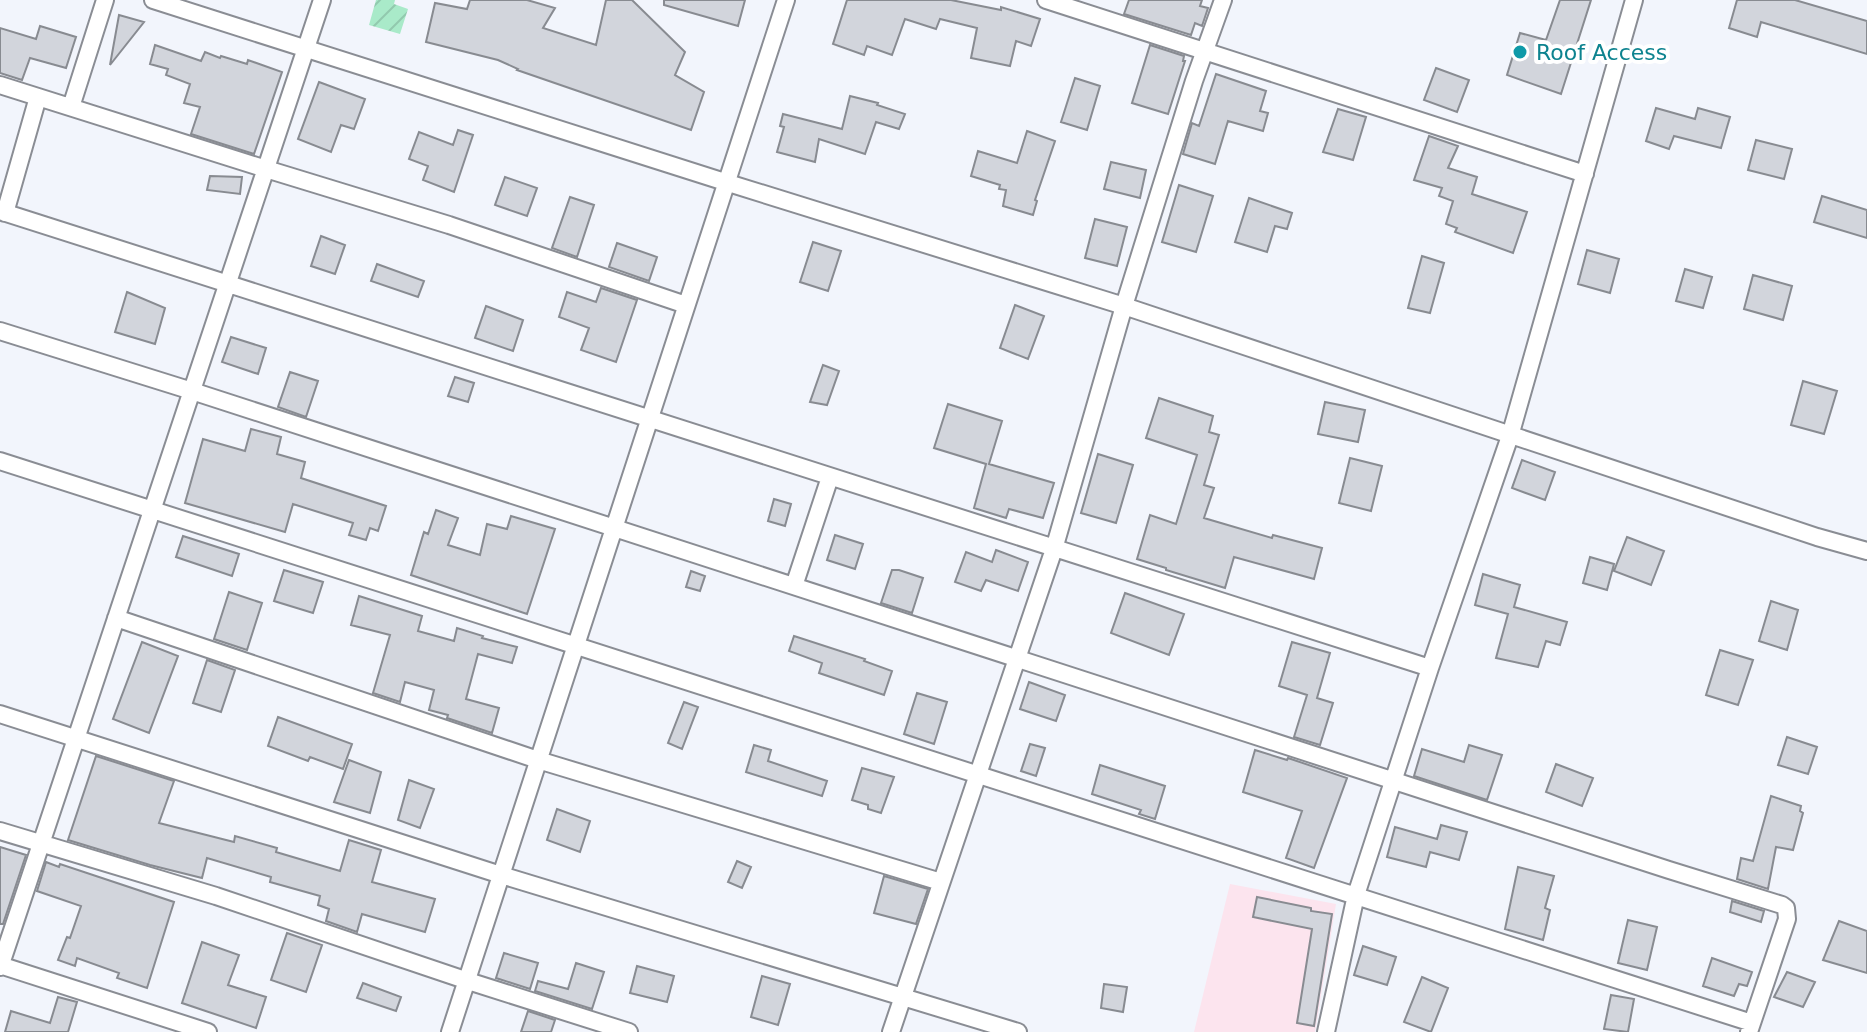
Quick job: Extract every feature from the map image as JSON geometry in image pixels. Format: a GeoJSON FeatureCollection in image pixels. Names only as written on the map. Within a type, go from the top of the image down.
{"type":"FeatureCollection","features":[{"type":"Feature","properties":{"kind":"street"},"geometry":{"type":"LineString","coordinates":[[71,107],[105,0]]}},
{"type":"Feature","properties":{"kind":"street"},"geometry":{"type":"LineString","coordinates":[[153,0],[1124,306],[1510,436],[1867,551]]}},
{"type":"Feature","properties":{"kind":"street"},"geometry":{"type":"LineString","coordinates":[[208,1032],[0,966],[322,0]]}},
{"type":"Feature","properties":{"kind":"street"},"geometry":{"type":"LineString","coordinates":[[450,1032],[786,0]]}},
{"type":"Feature","properties":{"kind":"street"},"geometry":{"type":"LineString","coordinates":[[1046,0],[1585,174]]}},
{"type":"Feature","properties":{"kind":"street"},"geometry":{"type":"LineString","coordinates":[[891,1032],[1054,549],[1124,306],[1223,0]]}},
{"type":"Feature","properties":{"kind":"street"},"geometry":{"type":"LineString","coordinates":[[1326,1032],[1356,895],[1510,436],[1634,0]]}},
{"type":"Feature","properties":{"kind":"street"},"geometry":{"type":"LineString","coordinates":[[0,85],[449,225],[686,305]]}},
{"type":"Feature","properties":{"kind":"street"},"geometry":{"type":"LineString","coordinates":[[38,97],[2,212],[1430,668]]}},
{"type":"Feature","properties":{"kind":"street"},"geometry":{"type":"LineString","coordinates":[[0,331],[1782,905],[1786,908],[1787,919],[1750,1028],[1356,895],[0,461]]}},
{"type":"Feature","properties":{"kind":"street"},"geometry":{"type":"LineString","coordinates":[[794,586],[830,477]]}},
{"type":"Feature","properties":{"kind":"street"},"geometry":{"type":"LineString","coordinates":[[116,618],[538,760],[941,882]]}},
{"type":"Feature","properties":{"kind":"street"},"geometry":{"type":"LineString","coordinates":[[0,714],[501,875],[1018,1032]]}},
{"type":"Feature","properties":{"kind":"street"},"geometry":{"type":"LineString","coordinates":[[0,831],[216,896],[629,1032]]}},
{"type":"Feature","properties":{"kind":"shaded area"},"geometry":{"type":"Polygon","coordinates":[[[1230,884],[1336,904],[1315,1032],[1194,1032],[1230,884]]]}},
{"type":"Feature","properties":{"kind":"green space"},"geometry":{"type":"Polygon","coordinates":[[[376,0],[395,0],[394,4],[408,9],[400,34],[369,25],[376,0]]]}},
{"type":"Feature","properties":{"kind":"building"},"geometry":{"type":"Polygon","coordinates":[[[470,0],[527,0],[555,8],[543,28],[596,45],[606,0],[632,0],[685,52],[675,75],[704,92],[691,130],[517,70],[498,60],[426,42],[435,3],[467,9],[470,0]]]}},
{"type":"Feature","properties":{"kind":"building"},"geometry":{"type":"Polygon","coordinates":[[[664,0],[745,0],[738,26],[664,5],[664,0]]]}},
{"type":"Feature","properties":{"kind":"building"},"geometry":{"type":"Polygon","coordinates":[[[847,0],[951,0],[1001,10],[1001,7],[1040,19],[1031,46],[1016,41],[1010,66],[971,58],[977,28],[940,19],[936,29],[905,19],[892,55],[867,46],[864,55],[833,44],[847,0]]]}},
{"type":"Feature","properties":{"kind":"building"},"geometry":{"type":"Polygon","coordinates":[[[1129,0],[1202,0],[1200,6],[1208,8],[1202,26],[1195,23],[1191,35],[1124,14],[1129,0]]]}},
{"type":"Feature","properties":{"kind":"building"},"geometry":{"type":"Polygon","coordinates":[[[1560,0],[1591,0],[1561,94],[1507,75],[1520,33],[1546,40],[1560,0]]]}},
{"type":"Feature","properties":{"kind":"building"},"geometry":{"type":"Polygon","coordinates":[[[1737,0],[1795,0],[1867,21],[1867,54],[1761,22],[1757,37],[1729,28],[1737,0]]]}},
{"type":"Feature","properties":{"kind":"building"},"geometry":{"type":"Polygon","coordinates":[[[119,15],[144,22],[110,65],[119,15]]]}},
{"type":"Feature","properties":{"kind":"building"},"geometry":{"type":"Polygon","coordinates":[[[40,26],[76,37],[66,68],[30,58],[22,80],[0,73],[0,28],[36,39],[40,26]]]}},
{"type":"Feature","properties":{"kind":"building"},"geometry":{"type":"Polygon","coordinates":[[[155,45],[201,61],[205,52],[247,64],[248,60],[282,72],[254,154],[191,134],[200,107],[184,103],[190,84],[166,75],[168,69],[150,64],[155,45]]]}},
{"type":"Feature","properties":{"kind":"building"},"geometry":{"type":"Polygon","coordinates":[[[1150,45],[1184,56],[1168,114],[1132,103],[1150,45]]]}},
{"type":"Feature","properties":{"kind":"building"},"geometry":{"type":"Polygon","coordinates":[[[1436,68],[1469,80],[1457,112],[1424,100],[1436,68]]]}},
{"type":"Feature","properties":{"kind":"building"},"geometry":{"type":"Polygon","coordinates":[[[1216,74],[1266,91],[1260,111],[1268,113],[1263,131],[1228,121],[1215,164],[1183,154],[1192,123],[1199,126],[1216,74]]]}},
{"type":"Feature","properties":{"kind":"building"},"geometry":{"type":"Polygon","coordinates":[[[1075,78],[1100,86],[1087,130],[1061,122],[1075,78]]]}},
{"type":"Feature","properties":{"kind":"building"},"geometry":{"type":"Polygon","coordinates":[[[319,82],[365,99],[354,129],[341,125],[331,152],[298,139],[319,82]]]}},
{"type":"Feature","properties":{"kind":"building"},"geometry":{"type":"Polygon","coordinates":[[[850,96],[905,114],[899,129],[876,122],[865,154],[819,139],[815,162],[777,152],[784,127],[780,126],[783,114],[842,129],[850,96]]]}},
{"type":"Feature","properties":{"kind":"building"},"geometry":{"type":"Polygon","coordinates":[[[1656,108],[1695,119],[1698,108],[1730,117],[1721,148],[1674,136],[1669,149],[1646,141],[1656,108]]]}},
{"type":"Feature","properties":{"kind":"building"},"geometry":{"type":"Polygon","coordinates":[[[1338,109],[1366,117],[1353,160],[1323,152],[1338,109]]]}},
{"type":"Feature","properties":{"kind":"building"},"geometry":{"type":"Polygon","coordinates":[[[458,130],[473,135],[454,192],[423,180],[428,166],[409,159],[419,132],[453,145],[458,130]]]}},
{"type":"Feature","properties":{"kind":"building"},"geometry":{"type":"Polygon","coordinates":[[[1027,131],[1055,141],[1033,215],[1003,206],[1006,190],[999,189],[1000,185],[971,176],[978,151],[1017,163],[1027,131]]]}},
{"type":"Feature","properties":{"kind":"building"},"geometry":{"type":"Polygon","coordinates":[[[1429,136],[1458,146],[1448,168],[1477,177],[1472,194],[1527,212],[1513,253],[1455,232],[1457,228],[1446,224],[1453,201],[1439,196],[1442,188],[1414,180],[1429,136]]]}},
{"type":"Feature","properties":{"kind":"building"},"geometry":{"type":"Polygon","coordinates":[[[1756,140],[1792,149],[1784,179],[1748,170],[1756,140]]]}},
{"type":"Feature","properties":{"kind":"building"},"geometry":{"type":"Polygon","coordinates":[[[1111,162],[1146,170],[1140,198],[1104,189],[1111,162]]]}},
{"type":"Feature","properties":{"kind":"building"},"geometry":{"type":"Polygon","coordinates":[[[210,176],[242,177],[240,194],[207,190],[210,176]]]}},
{"type":"Feature","properties":{"kind":"building"},"geometry":{"type":"Polygon","coordinates":[[[505,177],[537,188],[527,216],[495,205],[505,177]]]}},
{"type":"Feature","properties":{"kind":"building"},"geometry":{"type":"Polygon","coordinates":[[[1179,185],[1213,196],[1196,252],[1162,242],[1179,185]]]}},
{"type":"Feature","properties":{"kind":"building"},"geometry":{"type":"Polygon","coordinates":[[[1822,196],[1867,210],[1867,238],[1814,222],[1822,196]]]}},
{"type":"Feature","properties":{"kind":"building"},"geometry":{"type":"Polygon","coordinates":[[[570,197],[594,205],[577,257],[552,248],[570,197]]]}},
{"type":"Feature","properties":{"kind":"building"},"geometry":{"type":"Polygon","coordinates":[[[1249,198],[1292,213],[1287,229],[1275,226],[1267,252],[1235,242],[1249,198]]]}},
{"type":"Feature","properties":{"kind":"building"},"geometry":{"type":"Polygon","coordinates":[[[1095,219],[1127,227],[1117,266],[1085,258],[1095,219]]]}},
{"type":"Feature","properties":{"kind":"building"},"geometry":{"type":"Polygon","coordinates":[[[321,236],[345,245],[335,274],[311,266],[321,236]]]}},
{"type":"Feature","properties":{"kind":"building"},"geometry":{"type":"Polygon","coordinates":[[[813,242],[841,251],[828,291],[800,282],[813,242]]]}},
{"type":"Feature","properties":{"kind":"building"},"geometry":{"type":"Polygon","coordinates":[[[617,243],[657,257],[649,281],[609,267],[617,243]]]}},
{"type":"Feature","properties":{"kind":"building"},"geometry":{"type":"Polygon","coordinates":[[[1587,250],[1619,259],[1610,293],[1578,284],[1587,250]]]}},
{"type":"Feature","properties":{"kind":"building"},"geometry":{"type":"Polygon","coordinates":[[[1422,256],[1444,263],[1430,313],[1408,308],[1422,256]]]}},
{"type":"Feature","properties":{"kind":"building"},"geometry":{"type":"Polygon","coordinates":[[[377,264],[424,281],[418,297],[371,281],[377,264]]]}},
{"type":"Feature","properties":{"kind":"building"},"geometry":{"type":"Polygon","coordinates":[[[1685,269],[1712,277],[1703,308],[1676,301],[1685,269]]]}},
{"type":"Feature","properties":{"kind":"building"},"geometry":{"type":"Polygon","coordinates":[[[1753,275],[1792,286],[1783,320],[1744,309],[1753,275]]]}},
{"type":"Feature","properties":{"kind":"building"},"geometry":{"type":"Polygon","coordinates":[[[601,288],[637,300],[616,362],[581,350],[589,328],[559,317],[567,292],[596,302],[601,288]]]}},
{"type":"Feature","properties":{"kind":"building"},"geometry":{"type":"Polygon","coordinates":[[[127,292],[165,308],[155,344],[115,332],[127,292]]]}},
{"type":"Feature","properties":{"kind":"building"},"geometry":{"type":"Polygon","coordinates":[[[1015,305],[1044,316],[1028,359],[1000,348],[1015,305]]]}},
{"type":"Feature","properties":{"kind":"building"},"geometry":{"type":"Polygon","coordinates":[[[486,306],[523,320],[513,351],[475,338],[486,306]]]}},
{"type":"Feature","properties":{"kind":"building"},"geometry":{"type":"Polygon","coordinates":[[[231,337],[266,348],[258,374],[222,362],[231,337]]]}},
{"type":"Feature","properties":{"kind":"building"},"geometry":{"type":"Polygon","coordinates":[[[823,365],[839,371],[827,405],[810,402],[823,365]]]}},
{"type":"Feature","properties":{"kind":"building"},"geometry":{"type":"Polygon","coordinates":[[[290,372],[318,381],[306,417],[278,407],[290,372]]]}},
{"type":"Feature","properties":{"kind":"building"},"geometry":{"type":"Polygon","coordinates":[[[455,377],[474,383],[468,402],[448,396],[455,377]]]}},
{"type":"Feature","properties":{"kind":"building"},"geometry":{"type":"Polygon","coordinates":[[[1803,381],[1837,391],[1824,434],[1791,425],[1803,381]]]}},
{"type":"Feature","properties":{"kind":"building"},"geometry":{"type":"Polygon","coordinates":[[[1159,398],[1213,416],[1209,432],[1219,435],[1204,485],[1214,488],[1204,518],[1272,538],[1273,535],[1322,548],[1314,579],[1234,557],[1225,588],[1137,559],[1150,515],[1176,524],[1197,455],[1146,438],[1159,398]]]}},
{"type":"Feature","properties":{"kind":"building"},"geometry":{"type":"Polygon","coordinates":[[[1325,402],[1365,410],[1358,442],[1318,434],[1325,402]]]}},
{"type":"Feature","properties":{"kind":"building"},"geometry":{"type":"Polygon","coordinates":[[[948,404],[1002,421],[989,464],[1054,483],[1043,518],[1009,509],[1006,518],[974,508],[986,464],[934,448],[948,404]]]}},
{"type":"Feature","properties":{"kind":"building"},"geometry":{"type":"Polygon","coordinates":[[[251,429],[281,437],[277,454],[305,462],[301,478],[386,506],[378,531],[370,528],[366,540],[349,535],[353,523],[293,504],[285,532],[185,503],[203,439],[245,451],[251,429]]]}},
{"type":"Feature","properties":{"kind":"building"},"geometry":{"type":"Polygon","coordinates":[[[1098,454],[1133,465],[1116,523],[1081,513],[1098,454]]]}},
{"type":"Feature","properties":{"kind":"building"},"geometry":{"type":"Polygon","coordinates":[[[1350,458],[1382,466],[1371,511],[1339,503],[1350,458]]]}},
{"type":"Feature","properties":{"kind":"building"},"geometry":{"type":"Polygon","coordinates":[[[1522,460],[1555,472],[1545,500],[1512,488],[1522,460]]]}},
{"type":"Feature","properties":{"kind":"building"},"geometry":{"type":"Polygon","coordinates":[[[774,499],[791,504],[785,526],[768,521],[774,499]]]}},
{"type":"Feature","properties":{"kind":"building"},"geometry":{"type":"Polygon","coordinates":[[[436,510],[458,518],[448,545],[480,555],[487,524],[507,529],[511,516],[555,529],[527,614],[411,575],[424,532],[428,534],[436,510]]]}},
{"type":"Feature","properties":{"kind":"building"},"geometry":{"type":"Polygon","coordinates":[[[835,535],[863,544],[855,569],[827,560],[835,535]]]}},
{"type":"Feature","properties":{"kind":"building"},"geometry":{"type":"Polygon","coordinates":[[[183,536],[239,554],[232,576],[176,557],[183,536]]]}},
{"type":"Feature","properties":{"kind":"building"},"geometry":{"type":"Polygon","coordinates":[[[1627,537],[1664,551],[1651,585],[1614,571],[1627,537]]]}},
{"type":"Feature","properties":{"kind":"building"},"geometry":{"type":"Polygon","coordinates":[[[996,550],[1028,562],[1018,591],[986,580],[981,591],[955,582],[966,552],[992,562],[996,550]]]}},
{"type":"Feature","properties":{"kind":"building"},"geometry":{"type":"Polygon","coordinates":[[[1590,557],[1614,564],[1607,590],[1583,583],[1590,557]]]}},
{"type":"Feature","properties":{"kind":"building"},"geometry":{"type":"Polygon","coordinates":[[[284,570],[323,582],[313,613],[274,601],[284,570]]]}},
{"type":"Feature","properties":{"kind":"building"},"geometry":{"type":"Polygon","coordinates":[[[892,570],[923,578],[912,613],[881,603],[892,570]]]}},
{"type":"Feature","properties":{"kind":"building"},"geometry":{"type":"Polygon","coordinates":[[[691,571],[705,576],[700,591],[686,587],[691,571]]]}},
{"type":"Feature","properties":{"kind":"building"},"geometry":{"type":"Polygon","coordinates":[[[1483,574],[1520,585],[1514,607],[1567,622],[1560,645],[1546,641],[1538,667],[1496,658],[1508,614],[1475,605],[1483,574]]]}},
{"type":"Feature","properties":{"kind":"building"},"geometry":{"type":"Polygon","coordinates":[[[229,592],[262,603],[247,650],[214,639],[229,592]]]}},
{"type":"Feature","properties":{"kind":"building"},"geometry":{"type":"Polygon","coordinates":[[[1125,593],[1184,614],[1169,655],[1111,633],[1125,593]]]}},
{"type":"Feature","properties":{"kind":"building"},"geometry":{"type":"Polygon","coordinates":[[[359,596],[422,616],[418,631],[454,641],[457,628],[517,647],[512,663],[478,654],[466,699],[499,708],[492,733],[429,710],[434,690],[405,682],[400,702],[373,693],[390,635],[351,625],[359,596]]]}},
{"type":"Feature","properties":{"kind":"building"},"geometry":{"type":"Polygon","coordinates":[[[1771,601],[1798,610],[1787,650],[1759,641],[1771,601]]]}},
{"type":"Feature","properties":{"kind":"building"},"geometry":{"type":"Polygon","coordinates":[[[794,636],[892,671],[884,695],[819,673],[822,663],[789,651],[794,636]]]}},
{"type":"Feature","properties":{"kind":"building"},"geometry":{"type":"Polygon","coordinates":[[[142,642],[178,656],[149,733],[113,719],[142,642]]]}},
{"type":"Feature","properties":{"kind":"building"},"geometry":{"type":"Polygon","coordinates":[[[1292,642],[1330,653],[1317,698],[1333,703],[1320,745],[1294,737],[1307,695],[1279,686],[1292,642]]]}},
{"type":"Feature","properties":{"kind":"building"},"geometry":{"type":"Polygon","coordinates":[[[1720,650],[1753,660],[1738,705],[1706,695],[1720,650]]]}},
{"type":"Feature","properties":{"kind":"building"},"geometry":{"type":"Polygon","coordinates":[[[207,660],[235,670],[221,712],[193,703],[207,660]]]}},
{"type":"Feature","properties":{"kind":"building"},"geometry":{"type":"Polygon","coordinates":[[[1029,682],[1065,695],[1056,721],[1020,709],[1029,682]]]}},
{"type":"Feature","properties":{"kind":"building"},"geometry":{"type":"Polygon","coordinates":[[[917,693],[947,702],[934,744],[904,734],[917,693]]]}},
{"type":"Feature","properties":{"kind":"building"},"geometry":{"type":"Polygon","coordinates":[[[684,702],[698,707],[682,749],[668,743],[684,702]]]}},
{"type":"Feature","properties":{"kind":"building"},"geometry":{"type":"Polygon","coordinates":[[[278,717],[352,744],[343,769],[310,757],[308,761],[268,746],[278,717]]]}},
{"type":"Feature","properties":{"kind":"building"},"geometry":{"type":"Polygon","coordinates":[[[1787,737],[1817,747],[1808,774],[1778,765],[1787,737]]]}},
{"type":"Feature","properties":{"kind":"building"},"geometry":{"type":"Polygon","coordinates":[[[1030,744],[1045,748],[1036,776],[1021,771],[1030,744]]]}},
{"type":"Feature","properties":{"kind":"building"},"geometry":{"type":"Polygon","coordinates":[[[754,745],[771,750],[768,761],[827,781],[822,796],[746,772],[754,745]]]}},
{"type":"Feature","properties":{"kind":"building"},"geometry":{"type":"Polygon","coordinates":[[[1469,745],[1502,755],[1487,800],[1414,776],[1422,749],[1464,762],[1469,745]]]}},
{"type":"Feature","properties":{"kind":"building"},"geometry":{"type":"Polygon","coordinates":[[[1255,750],[1347,778],[1314,868],[1286,858],[1302,811],[1243,792],[1255,750]]]}},
{"type":"Feature","properties":{"kind":"building"},"geometry":{"type":"Polygon","coordinates":[[[96,756],[174,781],[159,823],[234,842],[235,836],[340,871],[349,840],[381,850],[372,882],[435,899],[425,932],[362,914],[357,932],[326,921],[329,909],[318,905],[320,896],[270,882],[271,877],[207,858],[202,878],[68,840],[96,756]]]}},
{"type":"Feature","properties":{"kind":"building"},"geometry":{"type":"Polygon","coordinates":[[[349,760],[381,772],[370,813],[334,802],[349,760]]]}},
{"type":"Feature","properties":{"kind":"building"},"geometry":{"type":"Polygon","coordinates":[[[1556,764],[1593,778],[1582,806],[1546,792],[1556,764]]]}},
{"type":"Feature","properties":{"kind":"building"},"geometry":{"type":"Polygon","coordinates":[[[1100,765],[1165,786],[1155,819],[1139,814],[1141,810],[1092,794],[1100,765]]]}},
{"type":"Feature","properties":{"kind":"building"},"geometry":{"type":"Polygon","coordinates":[[[862,768],[894,777],[881,813],[852,800],[862,768]]]}},
{"type":"Feature","properties":{"kind":"building"},"geometry":{"type":"Polygon","coordinates":[[[409,780],[434,789],[420,828],[398,820],[409,780]]]}},
{"type":"Feature","properties":{"kind":"building"},"geometry":{"type":"Polygon","coordinates":[[[1771,796],[1801,806],[1803,813],[1793,850],[1776,847],[1768,889],[1737,879],[1741,858],[1753,861],[1771,796]]]}},
{"type":"Feature","properties":{"kind":"building"},"geometry":{"type":"Polygon","coordinates":[[[557,809],[590,821],[580,852],[547,840],[557,809]]]}},
{"type":"Feature","properties":{"kind":"building"},"geometry":{"type":"Polygon","coordinates":[[[1441,825],[1467,832],[1459,860],[1430,852],[1426,867],[1387,857],[1395,827],[1437,839],[1441,825]]]}},
{"type":"Feature","properties":{"kind":"building"},"geometry":{"type":"Polygon","coordinates":[[[0,847],[26,855],[3,924],[0,924],[0,847]]]}},
{"type":"Feature","properties":{"kind":"building"},"geometry":{"type":"Polygon","coordinates":[[[737,861],[751,867],[742,888],[728,882],[737,861]]]}},
{"type":"Feature","properties":{"kind":"building"},"geometry":{"type":"Polygon","coordinates":[[[46,862],[174,902],[147,988],[117,978],[119,973],[77,958],[75,966],[58,960],[67,937],[70,938],[81,906],[37,891],[46,862]]]}},
{"type":"Feature","properties":{"kind":"building"},"geometry":{"type":"Polygon","coordinates":[[[1518,867],[1554,876],[1545,908],[1550,910],[1543,940],[1505,929],[1518,867]]]}},
{"type":"Feature","properties":{"kind":"building"},"geometry":{"type":"Polygon","coordinates":[[[884,876],[928,889],[916,924],[874,913],[884,876]]]}},
{"type":"Feature","properties":{"kind":"building"},"geometry":{"type":"Polygon","coordinates":[[[1257,897],[1332,914],[1314,1026],[1297,1023],[1312,929],[1253,917],[1257,897]]]}},
{"type":"Feature","properties":{"kind":"building"},"geometry":{"type":"Polygon","coordinates":[[[1732,901],[1764,911],[1761,922],[1730,912],[1732,901]]]}},
{"type":"Feature","properties":{"kind":"building"},"geometry":{"type":"Polygon","coordinates":[[[1628,920],[1657,927],[1647,970],[1618,963],[1628,920]]]}},
{"type":"Feature","properties":{"kind":"building"},"geometry":{"type":"Polygon","coordinates":[[[1839,921],[1867,931],[1867,973],[1823,960],[1839,921]]]}},
{"type":"Feature","properties":{"kind":"building"},"geometry":{"type":"Polygon","coordinates":[[[287,933],[322,945],[306,992],[271,980],[287,933]]]}},
{"type":"Feature","properties":{"kind":"building"},"geometry":{"type":"Polygon","coordinates":[[[202,942],[239,955],[228,985],[266,997],[256,1028],[182,1003],[202,942]]]}},
{"type":"Feature","properties":{"kind":"building"},"geometry":{"type":"Polygon","coordinates":[[[1363,946],[1396,957],[1387,985],[1354,975],[1363,946]]]}},
{"type":"Feature","properties":{"kind":"building"},"geometry":{"type":"Polygon","coordinates":[[[504,953],[538,963],[530,989],[496,978],[504,953]]]}},
{"type":"Feature","properties":{"kind":"building"},"geometry":{"type":"Polygon","coordinates":[[[1712,958],[1752,972],[1747,986],[1739,984],[1734,996],[1703,986],[1712,958]]]}},
{"type":"Feature","properties":{"kind":"building"},"geometry":{"type":"Polygon","coordinates":[[[576,963],[604,972],[592,1009],[535,991],[538,981],[568,989],[576,963]]]}},
{"type":"Feature","properties":{"kind":"building"},"geometry":{"type":"Polygon","coordinates":[[[637,966],[674,976],[667,1002],[630,993],[637,966]]]}},
{"type":"Feature","properties":{"kind":"building"},"geometry":{"type":"Polygon","coordinates":[[[1787,972],[1815,982],[1803,1007],[1774,997],[1787,972]]]}},
{"type":"Feature","properties":{"kind":"building"},"geometry":{"type":"Polygon","coordinates":[[[762,976],[790,984],[778,1025],[751,1017],[762,976]]]}},
{"type":"Feature","properties":{"kind":"building"},"geometry":{"type":"Polygon","coordinates":[[[1422,977],[1448,988],[1431,1032],[1404,1022],[1422,977]]]}},
{"type":"Feature","properties":{"kind":"building"},"geometry":{"type":"Polygon","coordinates":[[[363,983],[401,997],[396,1011],[357,998],[363,983]]]}},
{"type":"Feature","properties":{"kind":"building"},"geometry":{"type":"Polygon","coordinates":[[[1104,984],[1127,987],[1123,1012],[1101,1008],[1104,984]]]}},
{"type":"Feature","properties":{"kind":"building"},"geometry":{"type":"Polygon","coordinates":[[[1611,995],[1634,999],[1628,1032],[1604,1029],[1611,995]]]}},
{"type":"Feature","properties":{"kind":"building"},"geometry":{"type":"Polygon","coordinates":[[[58,997],[77,1002],[68,1032],[5,1032],[11,1011],[50,1023],[58,997]]]}},
{"type":"Feature","properties":{"kind":"building"},"geometry":{"type":"Polygon","coordinates":[[[528,1011],[555,1020],[551,1032],[521,1032],[528,1011]]]}},
{"type":"Feature","properties":{"kind":"place","name":"Roof Access"},"geometry":{"type":"Point","coordinates":[1520,52]}}]}
